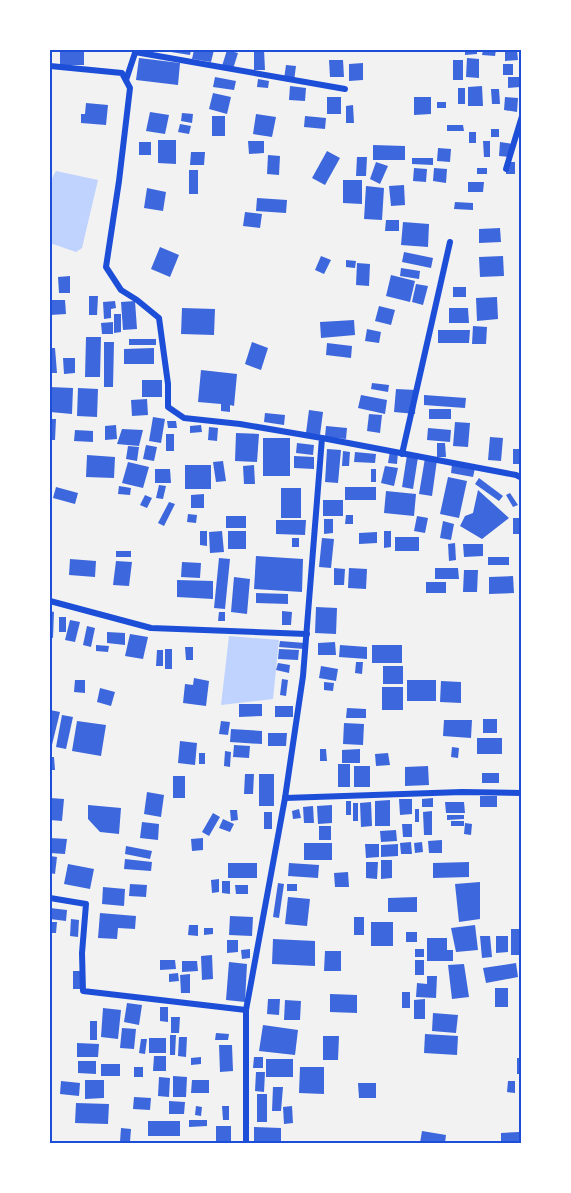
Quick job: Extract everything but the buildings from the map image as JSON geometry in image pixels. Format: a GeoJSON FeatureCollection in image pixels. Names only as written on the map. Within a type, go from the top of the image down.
{"type":"FeatureCollection","features":[{"type":"Feature","properties":{"kind":"street"},"geometry":{"type":"LineString","coordinates":[[126,81],[136,51],[345,89]]}},
{"type":"Feature","properties":{"kind":"street"},"geometry":{"type":"LineString","coordinates":[[50,66],[122,73],[130,88],[106,267],[121,290],[159,318],[168,384],[168,407],[184,418],[240,424],[322,438],[522,478]]}},
{"type":"Feature","properties":{"kind":"street"},"geometry":{"type":"LineString","coordinates":[[506,169],[522,116]]}},
{"type":"Feature","properties":{"kind":"street"},"geometry":{"type":"LineString","coordinates":[[402,454],[450,243]]}},
{"type":"Feature","properties":{"kind":"street"},"geometry":{"type":"LineString","coordinates":[[246,1143],[246,1010],[285,798],[303,676],[322,438]]}},
{"type":"Feature","properties":{"kind":"street"},"geometry":{"type":"LineString","coordinates":[[50,601],[151,628],[307,634]]}},
{"type":"Feature","properties":{"kind":"street"},"geometry":{"type":"LineString","coordinates":[[285,798],[462,792],[522,793]]}},
{"type":"Feature","properties":{"kind":"street"},"geometry":{"type":"LineString","coordinates":[[50,898],[86,904],[82,953],[83,991],[246,1010]]}},
{"type":"Feature","properties":{"kind":"water"},"geometry":{"type":"Polygon","coordinates":[[[56,171],[98,180],[82,248],[76,252],[50,243],[50,182],[56,171]]]}},
{"type":"Feature","properties":{"kind":"water"},"geometry":{"type":"Polygon","coordinates":[[[229,636],[279,640],[273,699],[221,705],[229,636]]]}}]}
